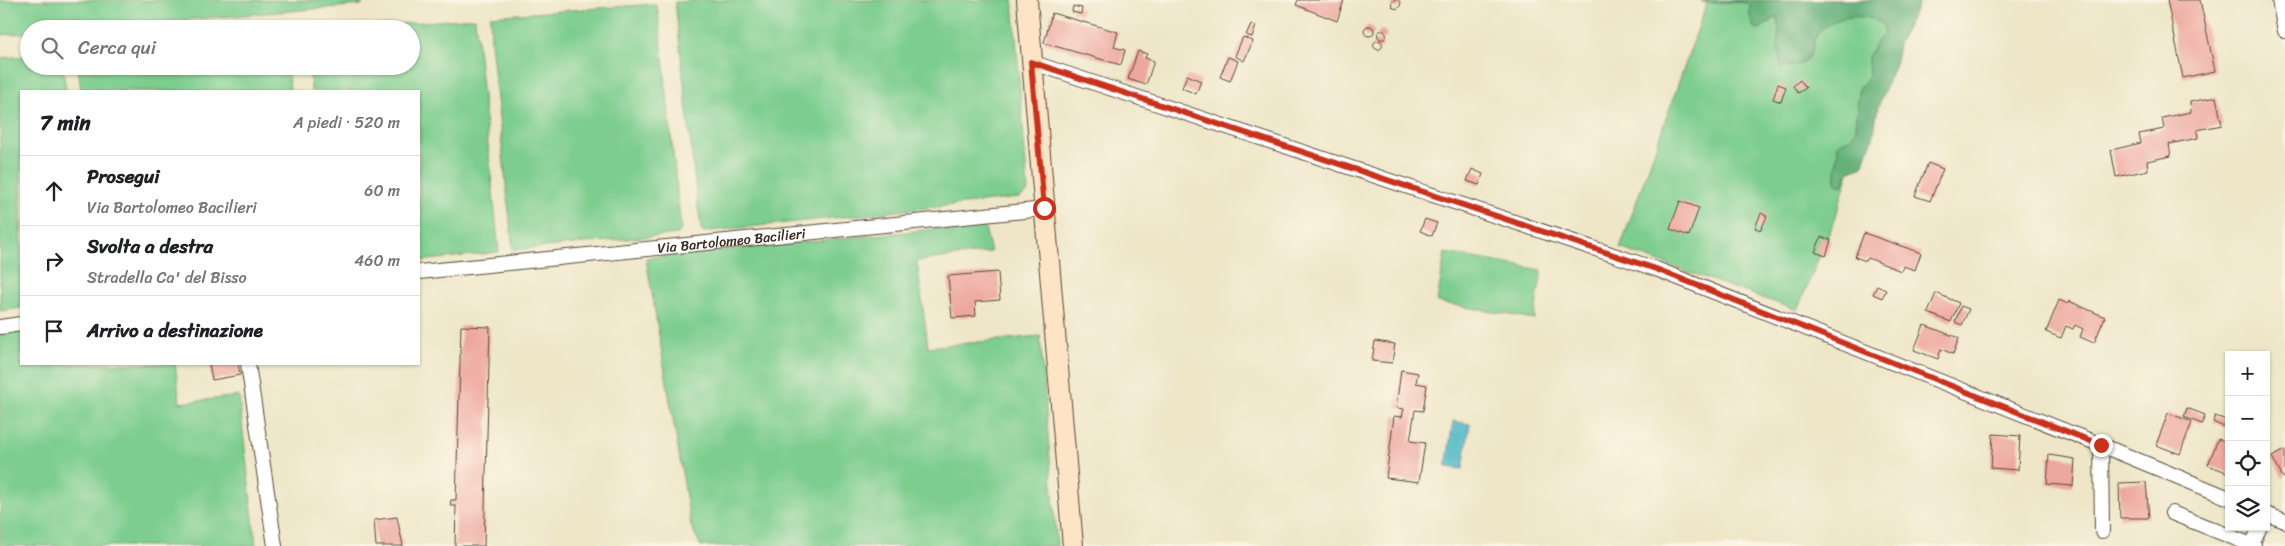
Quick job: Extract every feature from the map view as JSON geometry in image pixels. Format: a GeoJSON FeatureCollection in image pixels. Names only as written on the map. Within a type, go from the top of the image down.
{"type":"FeatureCollection","features":[{"type":"Feature","properties":{"kind":"street"},"geometry":{"type":"LineString","coordinates":[[1027,0],[1074,546]]}},
{"type":"Feature","properties":{"kind":"street"},"geometry":{"type":"LineString","coordinates":[[2279,0],[2285,31]]}},
{"type":"Feature","properties":{"kind":"street"},"geometry":{"type":"LineString","coordinates":[[1031,62],[1656,269],[2101,445],[2225,496]]}},
{"type":"Feature","properties":{"kind":"street","name":"Via Bartolomeo Bacilieri"},"geometry":{"type":"LineString","coordinates":[[420,272],[1044,208]]}},
{"type":"Feature","properties":{"kind":"street"},"geometry":{"type":"LineString","coordinates":[[0,326],[20,324]]}},
{"type":"Feature","properties":{"kind":"street"},"geometry":{"type":"LineString","coordinates":[[248,365],[275,546]]}},
{"type":"Feature","properties":{"kind":"street"},"geometry":{"type":"LineString","coordinates":[[2101,445],[2102,531]]}},
{"type":"Feature","properties":{"kind":"street"},"geometry":{"type":"LineString","coordinates":[[2172,513],[2253,546],[2259,531]]}},
{"type":"Feature","properties":{"kind":"street"},"geometry":{"type":"LineString","coordinates":[[2270,515],[2285,521]]}},
{"type":"Feature","properties":{"kind":"green space"},"geometry":{"type":"Polygon","coordinates":[[[0,0],[361,0],[362,5],[183,20],[20,20],[20,34],[0,35],[0,0]]]}},
{"type":"Feature","properties":{"kind":"green space"},"geometry":{"type":"Polygon","coordinates":[[[705,0],[1013,0],[1028,192],[1019,198],[702,232],[675,2],[705,0]]]}},
{"type":"Feature","properties":{"kind":"green space"},"geometry":{"type":"Polygon","coordinates":[[[1700,0],[1920,0],[1898,44],[1896,61],[1878,107],[1873,138],[1863,166],[1849,172],[1842,186],[1837,185],[1836,181],[1838,144],[1849,139],[1856,130],[1859,89],[1869,76],[1868,57],[1877,41],[1884,35],[1884,26],[1868,18],[1849,17],[1839,19],[1830,23],[1817,34],[1811,54],[1805,61],[1798,65],[1781,67],[1777,41],[1779,33],[1777,16],[1760,29],[1754,28],[1750,16],[1750,5],[1740,2],[1704,3],[1700,0]]]}},
{"type":"Feature","properties":{"kind":"green space"},"geometry":{"type":"Polygon","coordinates":[[[1740,2],[1750,5],[1750,16],[1768,24],[1778,16],[1781,67],[1799,65],[1806,61],[1811,54],[1817,34],[1831,22],[1859,16],[1877,21],[1884,26],[1884,35],[1877,41],[1868,57],[1869,76],[1859,89],[1856,130],[1850,139],[1838,145],[1838,168],[1835,179],[1842,186],[1849,172],[1835,219],[1797,310],[1620,248],[1707,3],[1740,2]]]}},
{"type":"Feature","properties":{"kind":"green space"},"geometry":{"type":"Polygon","coordinates":[[[655,4],[658,11],[681,229],[678,234],[513,250],[491,42],[490,16],[655,4]]]}},
{"type":"Feature","properties":{"kind":"green space"},"geometry":{"type":"Polygon","coordinates":[[[475,18],[499,252],[420,261],[420,90],[311,90],[310,75],[420,75],[420,22],[475,18]]]}},
{"type":"Feature","properties":{"kind":"green space"},"geometry":{"type":"Polygon","coordinates":[[[20,57],[20,75],[64,75],[66,90],[20,90],[20,308],[0,311],[0,58],[20,57]]]}},
{"type":"Feature","properties":{"kind":"green space"},"geometry":{"type":"Polygon","coordinates":[[[79,75],[288,75],[290,90],[81,90],[79,75]]]}},
{"type":"Feature","properties":{"kind":"green space"},"geometry":{"type":"Polygon","coordinates":[[[984,224],[991,252],[917,261],[928,347],[1040,336],[1057,546],[701,546],[691,526],[646,258],[984,224]]]}},
{"type":"Feature","properties":{"kind":"green space"},"geometry":{"type":"Polygon","coordinates":[[[1445,253],[1542,270],[1534,319],[1437,302],[1445,253]]]}},
{"type":"Feature","properties":{"kind":"green space"},"geometry":{"type":"Polygon","coordinates":[[[20,328],[20,365],[175,365],[180,403],[239,396],[256,546],[0,546],[0,330],[20,328]]]}},
{"type":"Feature","properties":{"kind":"water"},"geometry":{"type":"Polygon","coordinates":[[[1453,421],[1470,424],[1463,469],[1446,467],[1453,421]]]}},
{"type":"Feature","properties":{"kind":"building"},"geometry":{"type":"Polygon","coordinates":[[[1396,-1],[1401,4],[1396,9],[1391,4],[1396,-1]]]}},
{"type":"Feature","properties":{"kind":"building"},"geometry":{"type":"Polygon","coordinates":[[[1298,0],[1344,0],[1337,21],[1296,5],[1298,0]]]}},
{"type":"Feature","properties":{"kind":"building"},"geometry":{"type":"Polygon","coordinates":[[[2167,0],[2200,0],[2215,71],[2183,78],[2167,0]]]}},
{"type":"Feature","properties":{"kind":"building"},"geometry":{"type":"Polygon","coordinates":[[[1073,6],[1082,8],[1081,14],[1072,12],[1073,6]]]}},
{"type":"Feature","properties":{"kind":"building"},"geometry":{"type":"Polygon","coordinates":[[[1052,13],[1118,32],[1114,47],[1125,50],[1121,65],[1044,43],[1052,13]]]}},
{"type":"Feature","properties":{"kind":"building"},"geometry":{"type":"Polygon","coordinates":[[[1251,24],[1256,26],[1252,37],[1246,35],[1251,24]]]}},
{"type":"Feature","properties":{"kind":"building"},"geometry":{"type":"Polygon","coordinates":[[[1369,26],[1374,31],[1369,36],[1364,31],[1369,26]]]}},
{"type":"Feature","properties":{"kind":"building"},"geometry":{"type":"Polygon","coordinates":[[[1382,30],[1387,35],[1382,40],[1377,35],[1382,30]]]}},
{"type":"Feature","properties":{"kind":"building"},"geometry":{"type":"Polygon","coordinates":[[[1243,37],[1253,41],[1244,61],[1235,56],[1243,37]]]}},
{"type":"Feature","properties":{"kind":"building"},"geometry":{"type":"Polygon","coordinates":[[[1378,40],[1383,45],[1378,50],[1373,45],[1378,40]]]}},
{"type":"Feature","properties":{"kind":"building"},"geometry":{"type":"Polygon","coordinates":[[[1138,51],[1147,54],[1145,58],[1154,61],[1146,85],[1128,79],[1138,51]]]}},
{"type":"Feature","properties":{"kind":"building"},"geometry":{"type":"Polygon","coordinates":[[[1228,57],[1238,61],[1230,81],[1220,77],[1228,57]]]}},
{"type":"Feature","properties":{"kind":"building"},"geometry":{"type":"Polygon","coordinates":[[[1187,75],[1201,81],[1196,94],[1182,88],[1187,75]]]}},
{"type":"Feature","properties":{"kind":"building"},"geometry":{"type":"Polygon","coordinates":[[[1800,80],[1806,88],[1798,93],[1793,86],[1800,80]]]}},
{"type":"Feature","properties":{"kind":"building"},"geometry":{"type":"Polygon","coordinates":[[[1778,84],[1786,87],[1781,102],[1773,99],[1778,84]]]}},
{"type":"Feature","properties":{"kind":"building"},"geometry":{"type":"Polygon","coordinates":[[[2216,97],[2222,125],[2197,130],[2198,138],[2169,144],[2171,156],[2147,161],[2148,170],[2116,177],[2111,150],[2141,143],[2139,134],[2164,129],[2162,118],[2191,112],[2190,102],[2216,97]]]}},
{"type":"Feature","properties":{"kind":"building"},"geometry":{"type":"Polygon","coordinates":[[[1928,163],[1943,169],[1930,201],[1915,196],[1928,163]]]}},
{"type":"Feature","properties":{"kind":"building"},"geometry":{"type":"Polygon","coordinates":[[[1472,169],[1483,174],[1479,185],[1467,181],[1472,169]]]}},
{"type":"Feature","properties":{"kind":"building"},"geometry":{"type":"Polygon","coordinates":[[[1680,201],[1699,208],[1689,236],[1670,229],[1680,201]]]}},
{"type":"Feature","properties":{"kind":"building"},"geometry":{"type":"Polygon","coordinates":[[[1761,213],[1767,216],[1761,230],[1755,228],[1761,213]]]}},
{"type":"Feature","properties":{"kind":"building"},"geometry":{"type":"Polygon","coordinates":[[[1425,219],[1437,223],[1432,236],[1420,231],[1425,219]]]}},
{"type":"Feature","properties":{"kind":"building"},"geometry":{"type":"Polygon","coordinates":[[[1864,233],[1921,253],[1915,270],[1903,266],[1901,271],[1868,258],[1866,261],[1855,257],[1864,233]]]}},
{"type":"Feature","properties":{"kind":"building"},"geometry":{"type":"Polygon","coordinates":[[[1821,237],[1831,240],[1826,256],[1815,252],[1821,237]]]}},
{"type":"Feature","properties":{"kind":"building"},"geometry":{"type":"Polygon","coordinates":[[[998,272],[1000,300],[975,302],[976,316],[952,318],[948,276],[998,272]]]}},
{"type":"Feature","properties":{"kind":"building"},"geometry":{"type":"Polygon","coordinates":[[[1877,286],[1886,290],[1882,298],[1873,294],[1877,286]]]}},
{"type":"Feature","properties":{"kind":"building"},"geometry":{"type":"Polygon","coordinates":[[[1936,293],[1959,303],[1951,322],[1928,313],[1936,293]]]}},
{"type":"Feature","properties":{"kind":"building"},"geometry":{"type":"Polygon","coordinates":[[[2059,300],[2068,304],[2069,301],[2105,317],[2094,343],[2080,337],[2083,329],[2075,325],[2073,329],[2066,326],[2061,338],[2046,332],[2059,300]]]}},
{"type":"Feature","properties":{"kind":"building"},"geometry":{"type":"Polygon","coordinates":[[[1961,306],[1969,309],[1962,325],[1955,322],[1961,306]]]}},
{"type":"Feature","properties":{"kind":"building"},"geometry":{"type":"Polygon","coordinates":[[[1924,325],[1959,338],[1953,354],[1941,349],[1938,359],[1914,350],[1924,325]]]}},
{"type":"Feature","properties":{"kind":"building"},"geometry":{"type":"Polygon","coordinates":[[[461,326],[490,327],[484,546],[455,546],[456,506],[450,506],[451,500],[456,500],[461,326]]]}},
{"type":"Feature","properties":{"kind":"building"},"geometry":{"type":"Polygon","coordinates":[[[1375,341],[1395,344],[1392,363],[1372,361],[1375,341]]]}},
{"type":"Feature","properties":{"kind":"building"},"geometry":{"type":"Polygon","coordinates":[[[209,365],[238,365],[240,375],[212,380],[209,365]]]}},
{"type":"Feature","properties":{"kind":"building"},"geometry":{"type":"Polygon","coordinates":[[[1401,370],[1418,373],[1416,383],[1427,385],[1423,411],[1415,410],[1410,441],[1425,443],[1419,482],[1386,478],[1394,416],[1402,417],[1404,409],[1396,408],[1401,370]]]}},
{"type":"Feature","properties":{"kind":"building"},"geometry":{"type":"Polygon","coordinates":[[[2187,408],[2205,415],[2202,424],[2184,417],[2187,408]]]}},
{"type":"Feature","properties":{"kind":"building"},"geometry":{"type":"Polygon","coordinates":[[[2168,413],[2192,422],[2180,454],[2156,445],[2168,413]]]}},
{"type":"Feature","properties":{"kind":"building"},"geometry":{"type":"Polygon","coordinates":[[[2215,416],[2225,419],[2225,425],[2224,427],[2213,422],[2215,416]]]}},
{"type":"Feature","properties":{"kind":"building"},"geometry":{"type":"Polygon","coordinates":[[[1993,434],[2020,436],[2018,470],[1991,468],[1993,434]]]}},
{"type":"Feature","properties":{"kind":"building"},"geometry":{"type":"Polygon","coordinates":[[[2218,439],[2225,442],[2225,471],[2208,465],[2218,439]]]}},
{"type":"Feature","properties":{"kind":"building"},"geometry":{"type":"Polygon","coordinates":[[[2285,450],[2285,477],[2283,478],[2272,457],[2285,450]]]}},
{"type":"Feature","properties":{"kind":"building"},"geometry":{"type":"Polygon","coordinates":[[[2049,455],[2075,459],[2073,486],[2047,484],[2049,455]]]}},
{"type":"Feature","properties":{"kind":"building"},"geometry":{"type":"Polygon","coordinates":[[[2146,482],[2149,518],[2120,518],[2119,483],[2146,482]]]}},
{"type":"Feature","properties":{"kind":"building"},"geometry":{"type":"Polygon","coordinates":[[[397,517],[403,546],[376,546],[374,520],[397,517]]]}},
{"type":"Feature","properties":{"kind":"route"},"geometry":{"type":"LineString","coordinates":[[1044,208],[1031,62],[1656,269],[2101,445]]}}]}
